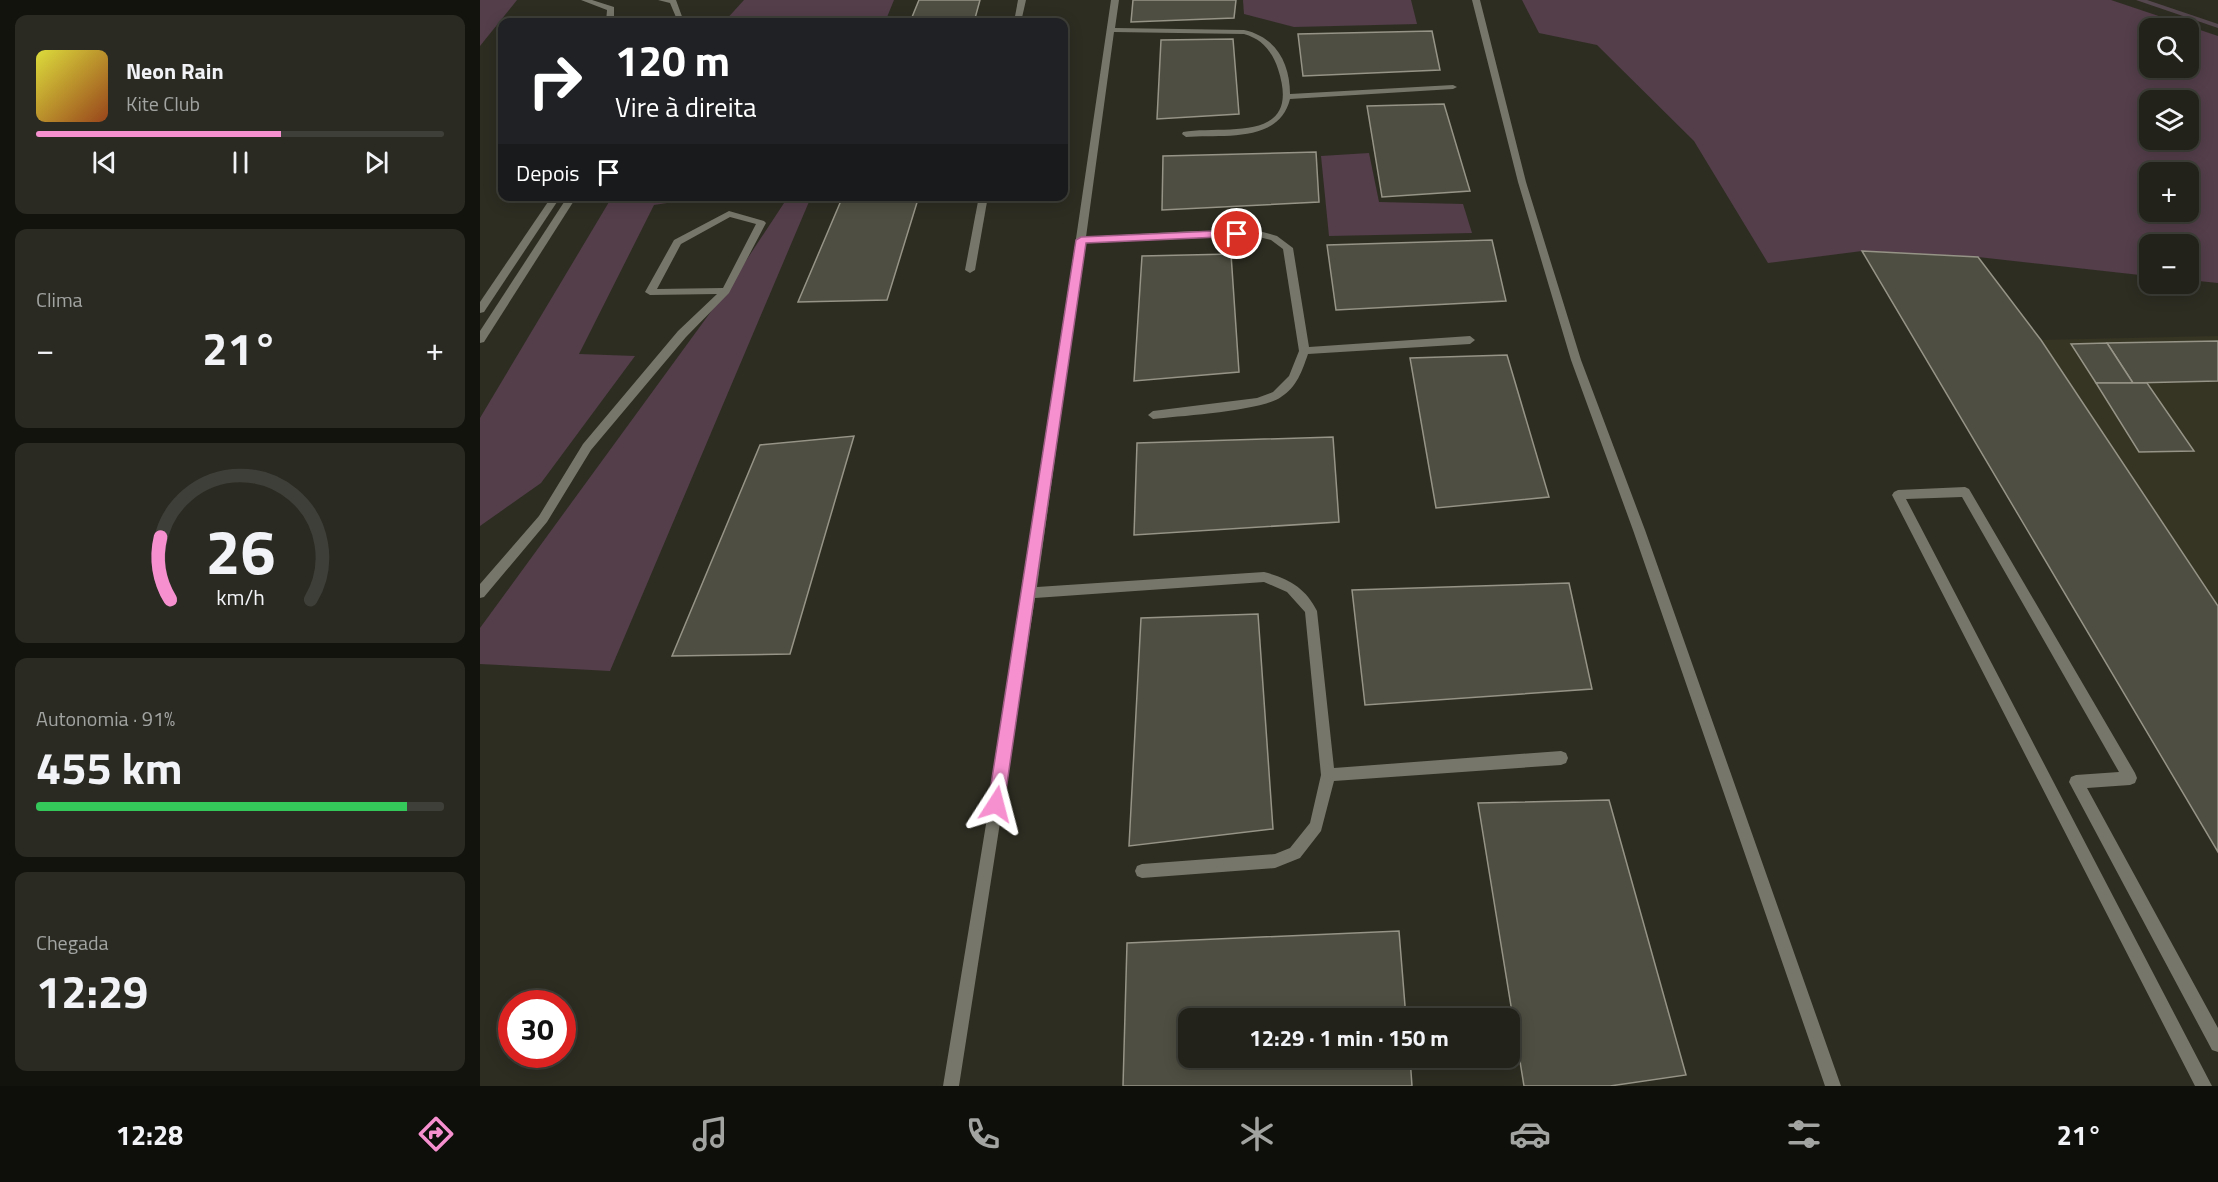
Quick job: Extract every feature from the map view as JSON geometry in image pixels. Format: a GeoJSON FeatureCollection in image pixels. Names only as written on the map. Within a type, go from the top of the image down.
{"type":"FeatureCollection","features":[{"type":"Feature","properties":{"kind":"street"},"geometry":{"type":"LineString","coordinates":[[585,0],[611,9],[610,18]]}},
{"type":"Feature","properties":{"kind":"street"},"geometry":{"type":"LineString","coordinates":[[662,0],[673,1],[679,18]]}},
{"type":"Feature","properties":{"kind":"street"},"geometry":{"type":"LineString","coordinates":[[1018,18],[1022,0]]}},
{"type":"Feature","properties":{"kind":"street"},"geometry":{"type":"LineString","coordinates":[[951,1086],[1029,593],[1115,0]]}},
{"type":"Feature","properties":{"kind":"street"},"geometry":{"type":"LineString","coordinates":[[1476,0],[1522,182],[1576,360],[1639,530],[1833,1086]]}},
{"type":"Feature","properties":{"kind":"street"},"geometry":{"type":"LineString","coordinates":[[1112,30],[1178,29],[1257,35],[1267,42],[1276,54],[1288,97],[1281,116],[1269,125],[1249,130],[1186,134]]}},
{"type":"Feature","properties":{"kind":"street"},"geometry":{"type":"LineString","coordinates":[[1288,97],[1453,87]]}},
{"type":"Feature","properties":{"kind":"street"},"geometry":{"type":"LineString","coordinates":[[480,310],[554,201]]}},
{"type":"Feature","properties":{"kind":"street"},"geometry":{"type":"LineString","coordinates":[[480,339],[570,201]]}},
{"type":"Feature","properties":{"kind":"street"},"geometry":{"type":"LineString","coordinates":[[970,270],[983,201]]}},
{"type":"Feature","properties":{"kind":"street"},"geometry":{"type":"LineString","coordinates":[[480,593],[543,519],[587,447],[682,334],[726,291],[761,223],[729,214],[677,242],[650,291],[726,291]]}},
{"type":"Feature","properties":{"kind":"street"},"geometry":{"type":"LineString","coordinates":[[1081,240],[1259,234],[1274,238],[1288,248],[1304,351],[1294,378],[1277,396],[1258,402],[1154,415]]}},
{"type":"Feature","properties":{"kind":"street"},"geometry":{"type":"LineString","coordinates":[[1304,351],[1470,340]]}},
{"type":"Feature","properties":{"kind":"street"},"geometry":{"type":"LineString","coordinates":[[2204,1086],[1898,495],[1965,492],[2130,778],[2076,782],[2218,1044]]}},
{"type":"Feature","properties":{"kind":"street"},"geometry":{"type":"LineString","coordinates":[[1029,593],[1264,577],[1282,581],[1299,592],[1311,611],[1328,775],[1316,826],[1295,853],[1275,861],[1142,871]]}},
{"type":"Feature","properties":{"kind":"street"},"geometry":{"type":"LineString","coordinates":[[1328,775],[1561,758]]}},
{"type":"Feature","properties":{"kind":"shaded area"},"geometry":{"type":"Polygon","coordinates":[[[480,0],[517,0],[503,18],[498,18],[498,24],[480,46],[480,0]]]}},
{"type":"Feature","properties":{"kind":"shaded area"},"geometry":{"type":"Polygon","coordinates":[[[744,0],[894,0],[887,18],[728,18],[744,0]]]}},
{"type":"Feature","properties":{"kind":"shaded area"},"geometry":{"type":"Polygon","coordinates":[[[1243,0],[1411,0],[1417,24],[1294,27],[1244,14],[1243,0]]]}},
{"type":"Feature","properties":{"kind":"shaded area"},"geometry":{"type":"Polygon","coordinates":[[[1522,0],[2111,0],[2164,18],[2139,18],[2139,78],[2199,78],[2199,30],[2218,36],[2218,283],[2199,281],[2199,234],[2139,234],[2139,275],[1978,257],[1862,251],[1768,263],[1694,141],[1597,45],[1539,33],[1522,0]]]}},
{"type":"Feature","properties":{"kind":"shaded area"},"geometry":{"type":"Polygon","coordinates":[[[1369,153],[1379,202],[1463,204],[1472,233],[1329,236],[1321,156],[1369,153]]]}},
{"type":"Feature","properties":{"kind":"shaded area"},"geometry":{"type":"Polygon","coordinates":[[[610,201],[680,201],[654,205],[579,354],[635,356],[541,483],[480,526],[480,418],[610,201]]]}},
{"type":"Feature","properties":{"kind":"shaded area"},"geometry":{"type":"Polygon","coordinates":[[[785,201],[809,201],[610,671],[480,664],[480,628],[726,291],[785,201]]]}},
{"type":"Feature","properties":{"kind":"shaded area"},"geometry":{"type":"Polygon","coordinates":[[[2218,336],[2218,606],[2041,340],[2218,336]]]}},
{"type":"Feature","properties":{"kind":"building"},"geometry":{"type":"Polygon","coordinates":[[[919,0],[980,0],[975,18],[912,18],[919,0]]]}},
{"type":"Feature","properties":{"kind":"building"},"geometry":{"type":"Polygon","coordinates":[[[1133,0],[1236,0],[1234,18],[1131,22],[1133,0]]]}},
{"type":"Feature","properties":{"kind":"building"},"geometry":{"type":"Polygon","coordinates":[[[1432,31],[1440,70],[1303,76],[1298,34],[1432,31]]]}},
{"type":"Feature","properties":{"kind":"building"},"geometry":{"type":"Polygon","coordinates":[[[1233,39],[1239,114],[1157,119],[1161,40],[1233,39]]]}},
{"type":"Feature","properties":{"kind":"building"},"geometry":{"type":"Polygon","coordinates":[[[1444,104],[1470,191],[1382,197],[1367,106],[1444,104]]]}},
{"type":"Feature","properties":{"kind":"building"},"geometry":{"type":"Polygon","coordinates":[[[1316,152],[1319,202],[1162,210],[1163,156],[1316,152]]]}},
{"type":"Feature","properties":{"kind":"building"},"geometry":{"type":"Polygon","coordinates":[[[841,201],[917,201],[887,300],[798,302],[841,201]]]}},
{"type":"Feature","properties":{"kind":"building"},"geometry":{"type":"Polygon","coordinates":[[[1492,240],[1506,301],[1336,310],[1327,245],[1492,240]]]}},
{"type":"Feature","properties":{"kind":"building"},"geometry":{"type":"Polygon","coordinates":[[[1862,251],[1978,257],[2041,340],[2218,606],[2218,852],[1862,251]]]}},
{"type":"Feature","properties":{"kind":"building"},"geometry":{"type":"Polygon","coordinates":[[[1231,254],[1239,372],[1134,381],[1142,256],[1231,254]]]}},
{"type":"Feature","properties":{"kind":"building"},"geometry":{"type":"Polygon","coordinates":[[[2218,341],[2218,381],[2133,383],[2107,343],[2218,341]]]}},
{"type":"Feature","properties":{"kind":"building"},"geometry":{"type":"Polygon","coordinates":[[[2107,343],[2133,383],[2096,383],[2071,344],[2107,343]]]}},
{"type":"Feature","properties":{"kind":"building"},"geometry":{"type":"Polygon","coordinates":[[[1507,355],[1549,497],[1436,508],[1410,358],[1507,355]]]}},
{"type":"Feature","properties":{"kind":"building"},"geometry":{"type":"Polygon","coordinates":[[[2096,383],[2147,383],[2194,451],[2139,452],[2096,383]]]}},
{"type":"Feature","properties":{"kind":"building"},"geometry":{"type":"Polygon","coordinates":[[[854,436],[790,654],[672,656],[760,445],[854,436]]]}},
{"type":"Feature","properties":{"kind":"building"},"geometry":{"type":"Polygon","coordinates":[[[1333,437],[1339,522],[1134,535],[1137,443],[1333,437]]]}},
{"type":"Feature","properties":{"kind":"building"},"geometry":{"type":"Polygon","coordinates":[[[1569,583],[1592,689],[1365,705],[1352,590],[1569,583]]]}},
{"type":"Feature","properties":{"kind":"building"},"geometry":{"type":"Polygon","coordinates":[[[1258,614],[1273,829],[1129,846],[1141,618],[1258,614]]]}},
{"type":"Feature","properties":{"kind":"building"},"geometry":{"type":"Polygon","coordinates":[[[1609,800],[1686,1075],[1610,1086],[1524,1086],[1520,1061],[1520,1008],[1511,1008],[1478,803],[1609,800]]]}},
{"type":"Feature","properties":{"kind":"building"},"geometry":{"type":"Polygon","coordinates":[[[1399,931],[1405,1008],[1178,1008],[1178,1068],[1411,1068],[1412,1086],[1123,1086],[1127,943],[1399,931]]]}},
{"type":"Feature","properties":{"kind":"waterway"},"geometry":{"type":"LineString","coordinates":[[2140,0],[2218,26]]}},
{"type":"Feature","properties":{"kind":"route"},"geometry":{"type":"LineString","coordinates":[[996,804],[1081,240],[1237,234]]}}]}
